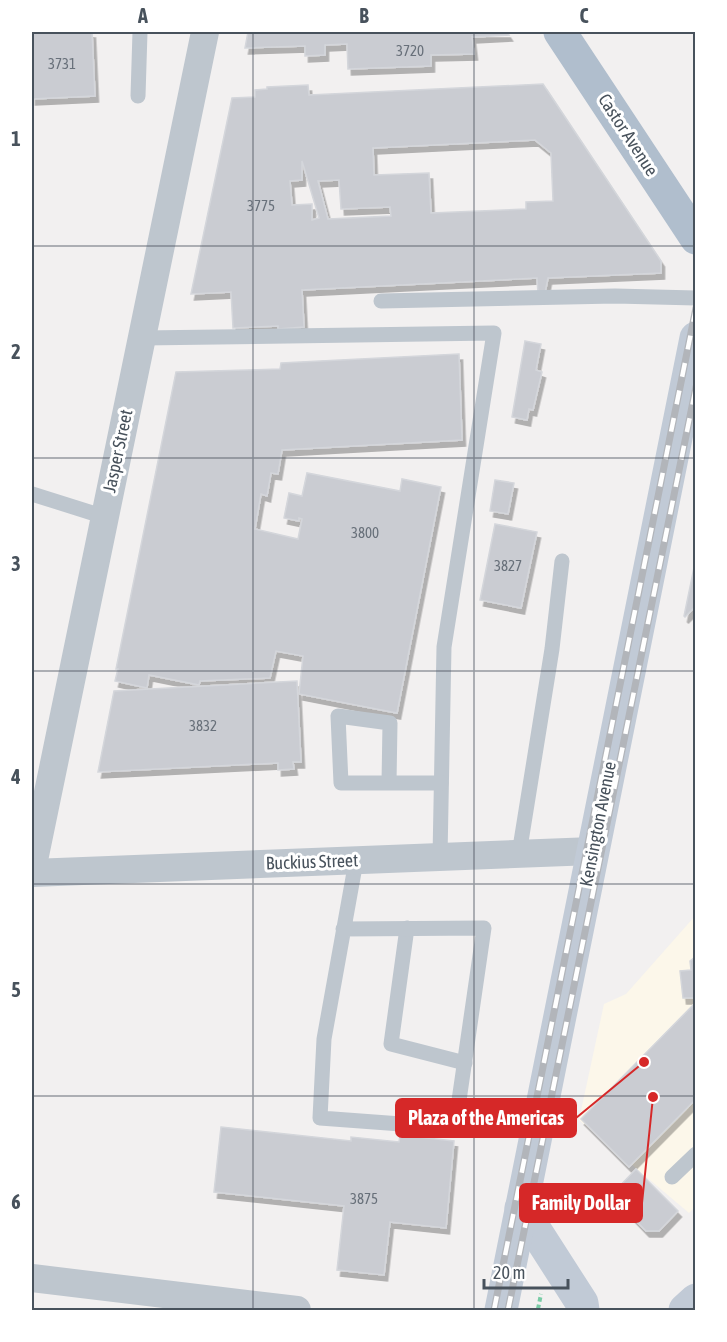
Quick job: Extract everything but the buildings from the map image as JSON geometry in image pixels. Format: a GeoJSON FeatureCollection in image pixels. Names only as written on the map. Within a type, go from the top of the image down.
{"type":"FeatureCollection","features":[{"type":"Feature","properties":{"kind":"main road","name":"Castor Avenue"},"geometry":{"type":"LineString","coordinates":[[560,32],[696,238]]}},
{"type":"Feature","properties":{"kind":"street","name":"Jasper Street"},"geometry":{"type":"LineString","coordinates":[[32,871],[205,32]]}},
{"type":"Feature","properties":{"kind":"street","name":"Kensington Avenue"},"geometry":{"type":"LineString","coordinates":[[501,1311],[696,338]]}},
{"type":"Feature","properties":{"kind":"street","name":"Buckius Street"},"geometry":{"type":"LineString","coordinates":[[32,871],[592,851]]}},
{"type":"Feature","properties":{"kind":"street"},"geometry":{"type":"LineString","coordinates":[[521,1208],[582,1303],[583,1311]]}},
{"type":"Feature","properties":{"kind":"street"},"geometry":{"type":"LineString","coordinates":[[32,1278],[297,1311]]}},
{"type":"Feature","properties":{"kind":"street"},"geometry":{"type":"LineString","coordinates":[[685,1311],[696,1300]]}},
{"type":"Feature","properties":{"kind":"lane"},"geometry":{"type":"LineString","coordinates":[[138,96],[140,32]]}},
{"type":"Feature","properties":{"kind":"lane"},"geometry":{"type":"LineString","coordinates":[[381,301],[615,296],[696,298]]}},
{"type":"Feature","properties":{"kind":"lane"},"geometry":{"type":"LineString","coordinates":[[142,338],[494,333],[444,647],[440,857]]}},
{"type":"Feature","properties":{"kind":"lane"},"geometry":{"type":"LineString","coordinates":[[32,494],[105,517]]}},
{"type":"Feature","properties":{"kind":"lane"},"geometry":{"type":"LineString","coordinates":[[519,854],[552,649],[562,561]]}},
{"type":"Feature","properties":{"kind":"lane"},"geometry":{"type":"LineString","coordinates":[[389,783],[390,723],[338,716],[341,783],[389,783],[441,783]]}},
{"type":"Feature","properties":{"kind":"lane"},"geometry":{"type":"LineString","coordinates":[[343,929],[484,928],[456,1128],[320,1118],[324,1039],[343,929],[356,861]]}},
{"type":"Feature","properties":{"kind":"lane"},"geometry":{"type":"LineString","coordinates":[[407,928],[391,1044],[465,1063]]}},
{"type":"Feature","properties":{"kind":"lane"},"geometry":{"type":"LineString","coordinates":[[672,1177],[696,1154]]}},
{"type":"Feature","properties":{"kind":"shaded area"},"geometry":{"type":"Polygon","coordinates":[[[695,916],[695,1207],[689,1213],[579,1120],[604,1004],[626,994],[695,916]]]}},
{"type":"Feature","properties":{"kind":"railway"},"geometry":{"type":"LineString","coordinates":[[494,1310],[696,308]]}},
{"type":"Feature","properties":{"kind":"railway"},"geometry":{"type":"LineString","coordinates":[[508,1310],[696,387]]}},
{"type":"Feature","properties":{"kind":"place","name":"Plaza of the Americas"},"geometry":{"type":"Point","coordinates":[644,1062]}},
{"type":"Feature","properties":{"kind":"place","name":"Family Dollar"},"geometry":{"type":"Point","coordinates":[653,1097]}}]}
